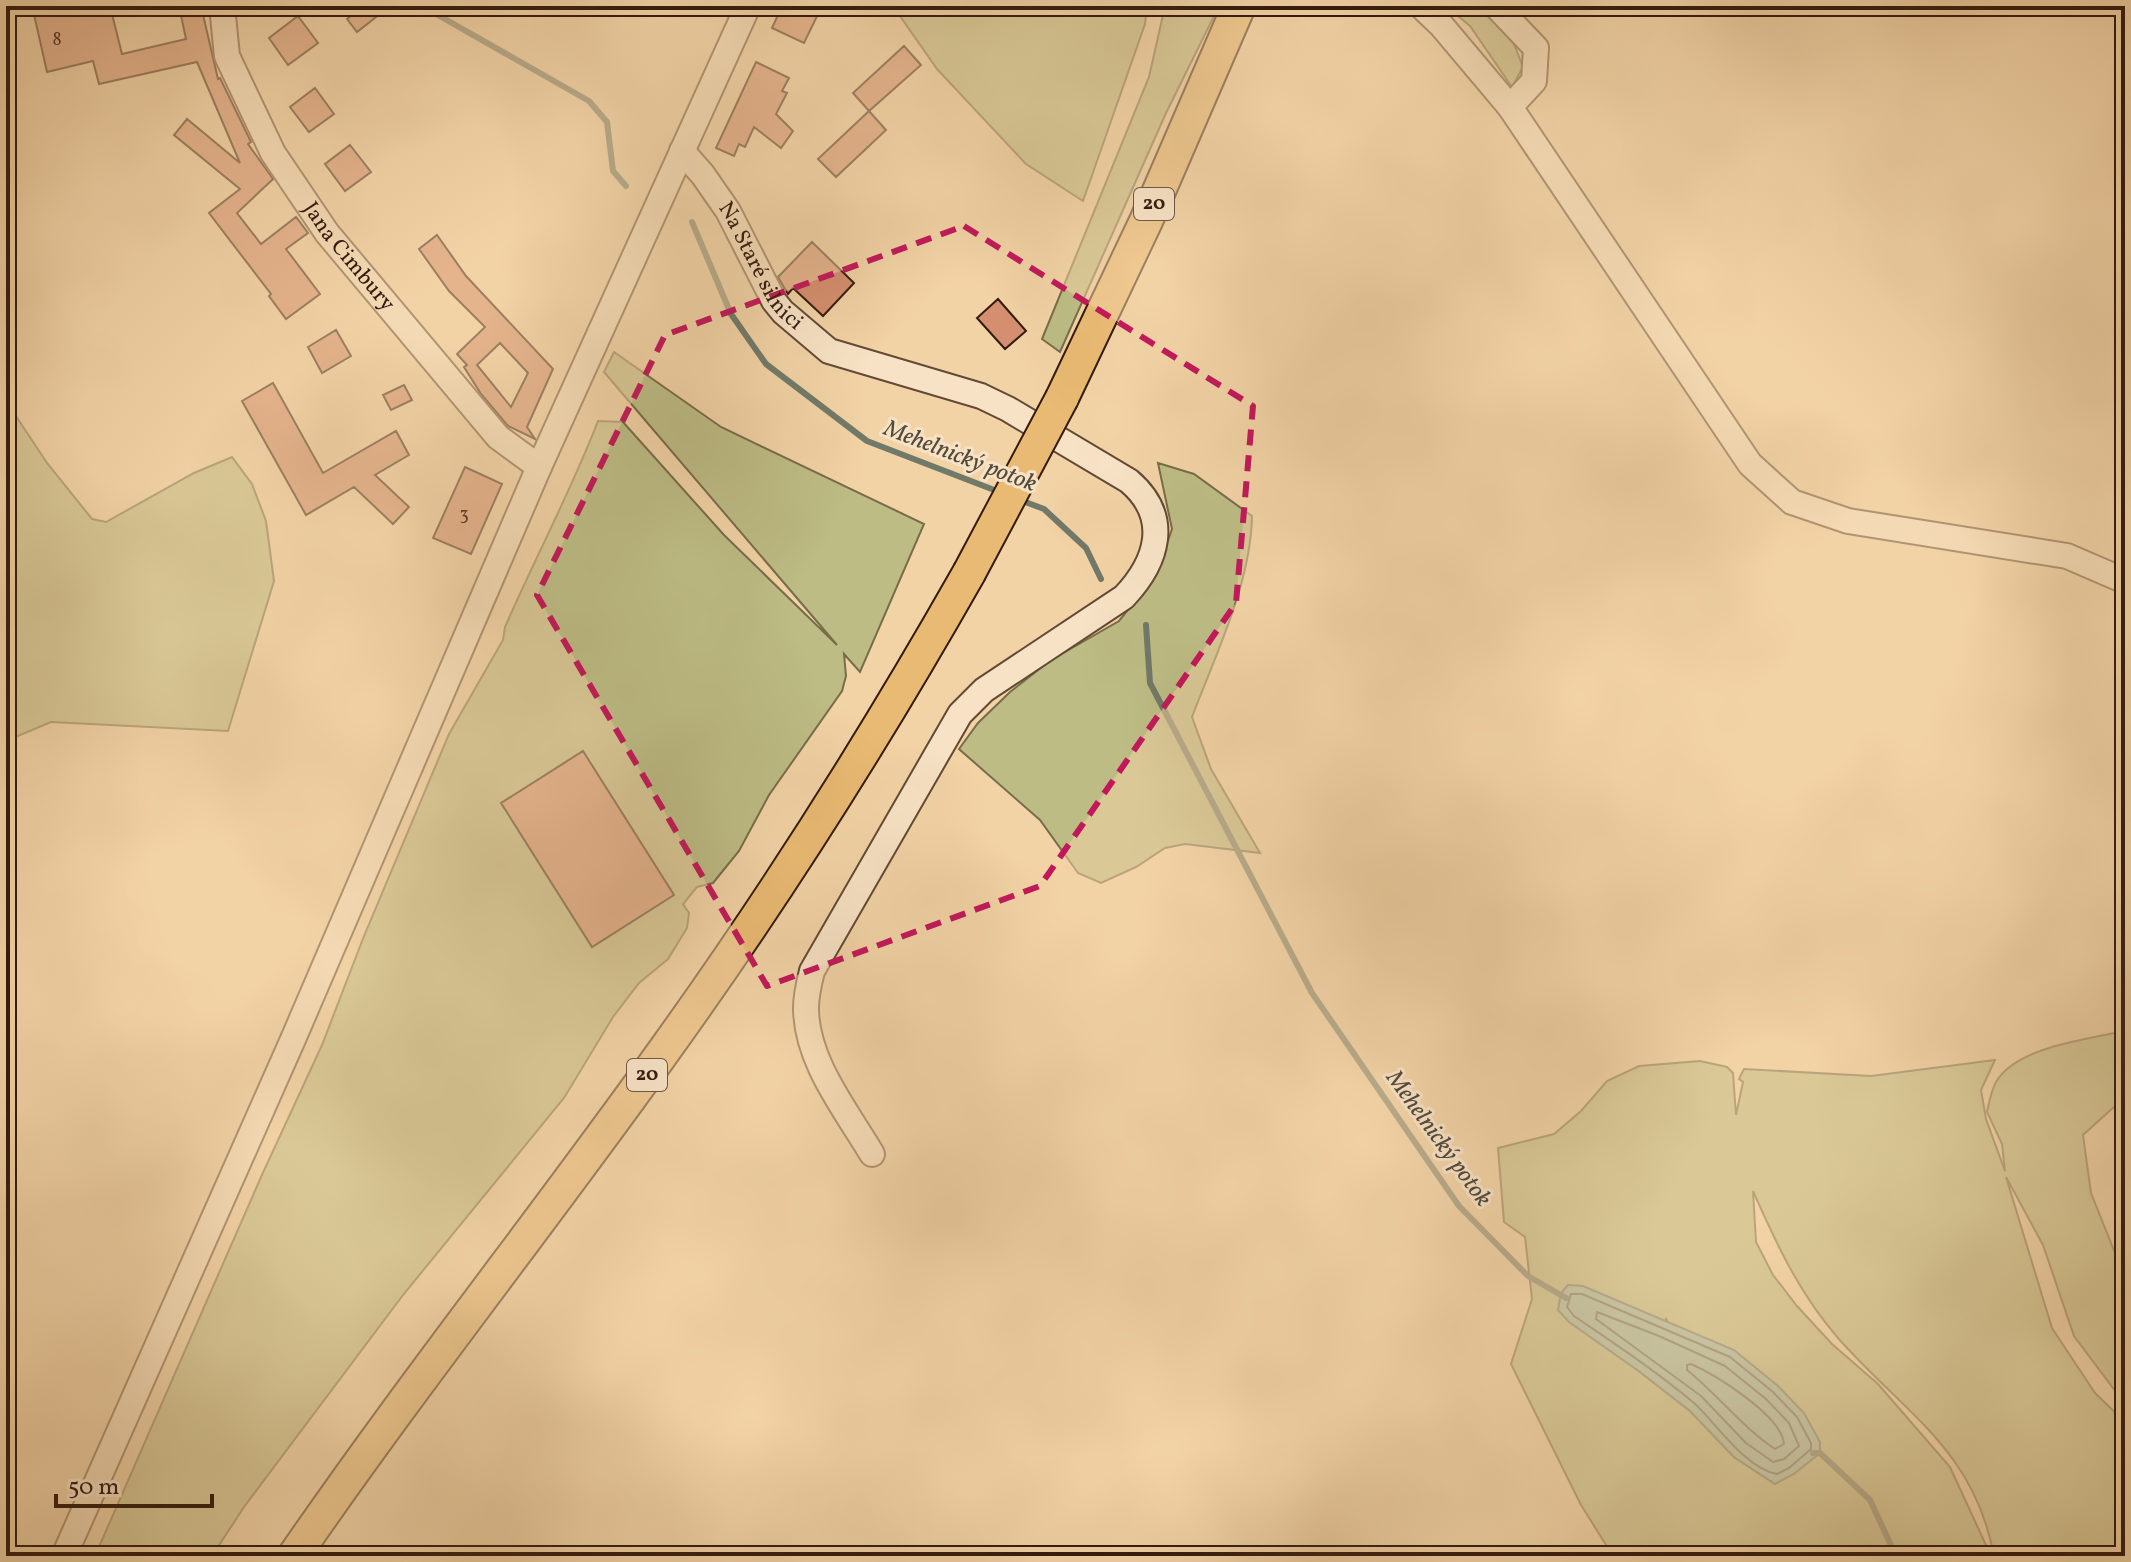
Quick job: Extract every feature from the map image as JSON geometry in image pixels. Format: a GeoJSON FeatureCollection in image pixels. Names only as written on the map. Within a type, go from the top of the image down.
{"type":"FeatureCollection","features":[{"type":"Feature","properties":{"kind":"main road","name":"20"},"geometry":{"type":"LineString","coordinates":[[294,1556],[377,1438],[657,1061],[736,949],[838,794],[969,573],[1062,398],[1153,207],[1239,6]]}},
{"type":"Feature","properties":{"kind":"street","name":"Jana Cimbury"},"geometry":{"type":"LineString","coordinates":[[222,6],[227,56],[273,153],[327,233],[498,437],[539,467]]}},
{"type":"Feature","properties":{"kind":"street"},"geometry":{"type":"LineString","coordinates":[[64,1556],[300,1023],[539,467],[748,6]]}},
{"type":"Feature","properties":{"kind":"street"},"geometry":{"type":"LineString","coordinates":[[1421,6],[1441,25],[1510,107],[1750,464],[1792,502],[1848,521],[2067,556],[2125,581]]}},
{"type":"Feature","properties":{"kind":"street"},"geometry":{"type":"LineString","coordinates":[[1496,6],[1536,48],[1534,81],[1510,107]]}},
{"type":"Feature","properties":{"kind":"street","name":"Na Staré silnici"},"geometry":{"type":"LineString","coordinates":[[682,151],[728,211],[774,301],[818,344],[839,355],[945,384],[1008,409],[1114,470],[1142,492],[1153,516],[1155,543],[1144,572],[1124,597],[984,690],[960,714],[812,971],[807,999],[811,1043],[829,1081],[872,1154]]}},
{"type":"Feature","properties":{"kind":"highlighted area"},"geometry":{"type":"Polygon","coordinates":[[[964,226],[1253,406],[1236,603],[1040,886],[767,986],[537,595],[665,335],[964,226]]]}},
{"type":"Feature","properties":{"kind":"shaded area"},"geometry":{"type":"Polygon","coordinates":[[[893,6],[1147,6],[1145,24],[1083,201],[1026,164],[937,69],[893,6]]]}},
{"type":"Feature","properties":{"kind":"shaded area"},"geometry":{"type":"Polygon","coordinates":[[[1165,6],[1219,6],[1166,113],[1060,352],[1042,339],[1149,77],[1165,6]]]}},
{"type":"Feature","properties":{"kind":"shaded area"},"geometry":{"type":"Polygon","coordinates":[[[1446,6],[1478,6],[1512,39],[1523,67],[1512,87],[1470,26],[1446,6]]]}},
{"type":"Feature","properties":{"kind":"shaded area"},"geometry":{"type":"Polygon","coordinates":[[[614,352],[721,427],[924,524],[860,672],[844,654],[846,676],[842,691],[769,795],[739,851],[713,883],[697,887],[683,904],[689,913],[687,928],[668,959],[639,983],[613,1017],[564,1098],[403,1295],[244,1507],[212,1556],[95,1556],[322,1045],[449,734],[503,640],[505,627],[598,421],[623,422],[724,535],[837,645],[604,372],[614,352]]]}},
{"type":"Feature","properties":{"kind":"shaded area"},"geometry":{"type":"Polygon","coordinates":[[[6,401],[47,463],[92,519],[106,522],[194,473],[232,457],[252,484],[266,521],[274,581],[228,731],[51,722],[6,741],[6,401]]]}},
{"type":"Feature","properties":{"kind":"shaded area"},"geometry":{"type":"Polygon","coordinates":[[[1158,463],[1194,474],[1252,516],[1239,593],[1192,717],[1211,769],[1260,853],[1185,844],[1165,848],[1136,867],[1101,883],[1078,873],[1040,820],[959,749],[978,723],[1010,692],[1051,660],[1119,621],[1156,575],[1172,529],[1158,463]]]}},
{"type":"Feature","properties":{"kind":"shaded area"},"geometry":{"type":"Polygon","coordinates":[[[2125,1031],[2125,1105],[2114,1107],[2083,1135],[2091,1193],[2125,1278],[2125,1404],[2074,1336],[2043,1245],[2006,1177],[2052,1328],[2095,1393],[2125,1422],[2125,1556],[1994,1556],[1984,1519],[1970,1487],[1953,1460],[1824,1321],[1790,1268],[1753,1191],[1756,1242],[1773,1275],[1832,1344],[1878,1384],[1950,1467],[1991,1556],[1613,1556],[1581,1505],[1511,1364],[1532,1299],[1525,1237],[1504,1222],[1498,1148],[1554,1134],[1581,1111],[1607,1081],[1639,1066],[1700,1061],[1727,1067],[1733,1073],[1736,1115],[1743,1082],[1739,1079],[1744,1069],[1871,1076],[1995,1060],[1981,1090],[1986,1119],[2005,1171],[2002,1144],[1987,1112],[1991,1093],[2006,1070],[2019,1060],[2054,1046],[2125,1031]],[[1666,1319],[1640,1372],[1690,1411],[1734,1457],[1775,1484],[1666,1319]]]}},
{"type":"Feature","properties":{"kind":"water"},"geometry":{"type":"Polygon","coordinates":[[[1568,1285],[1583,1286],[1734,1350],[1778,1386],[1804,1413],[1820,1442],[1820,1453],[1794,1474],[1775,1484],[1734,1457],[1690,1411],[1569,1322],[1558,1310],[1561,1293],[1568,1285]]]}},
{"type":"Feature","properties":{"kind":"building"},"geometry":{"type":"Polygon","coordinates":[[[50,6],[110,6],[122,54],[186,39],[179,6],[201,6],[218,79],[251,142],[248,144],[273,179],[237,213],[261,244],[296,217],[308,233],[286,249],[320,294],[286,319],[269,296],[271,294],[209,213],[240,189],[174,135],[187,119],[240,163],[197,62],[99,84],[93,61],[47,72],[33,10],[50,6]]]}},
{"type":"Feature","properties":{"kind":"building"},"geometry":{"type":"Polygon","coordinates":[[[364,6],[390,6],[357,32],[347,19],[364,6]]]}},
{"type":"Feature","properties":{"kind":"building"},"geometry":{"type":"Polygon","coordinates":[[[782,6],[822,6],[804,43],[772,28],[782,6]]]}},
{"type":"Feature","properties":{"kind":"building"},"geometry":{"type":"Polygon","coordinates":[[[298,16],[318,43],[288,65],[269,38],[298,16]]]}},
{"type":"Feature","properties":{"kind":"building"},"geometry":{"type":"Polygon","coordinates":[[[904,46],[921,65],[869,111],[853,93],[904,46]]]}},
{"type":"Feature","properties":{"kind":"building"},"geometry":{"type":"Polygon","coordinates":[[[756,62],[789,78],[782,91],[787,93],[776,114],[793,131],[781,148],[754,127],[745,147],[739,144],[734,156],[716,148],[756,62]]]}},
{"type":"Feature","properties":{"kind":"building"},"geometry":{"type":"Polygon","coordinates":[[[315,88],[334,114],[309,132],[290,107],[315,88]]]}},
{"type":"Feature","properties":{"kind":"building"},"geometry":{"type":"Polygon","coordinates":[[[869,111],[886,130],[836,177],[818,159],[869,111]]]}},
{"type":"Feature","properties":{"kind":"building"},"geometry":{"type":"Polygon","coordinates":[[[350,145],[371,172],[345,191],[325,164],[350,145]]]}},
{"type":"Feature","properties":{"kind":"building"},"geometry":{"type":"Polygon","coordinates":[[[437,235],[466,276],[553,369],[527,427],[535,439],[508,426],[481,394],[464,367],[467,365],[457,354],[485,327],[449,291],[419,249],[437,235]],[[500,343],[477,365],[511,407],[528,373],[500,343]]]}},
{"type":"Feature","properties":{"kind":"building"},"geometry":{"type":"Polygon","coordinates":[[[812,242],[854,283],[823,316],[793,288],[788,294],[778,277],[812,242]]]}},
{"type":"Feature","properties":{"kind":"building"},"geometry":{"type":"Polygon","coordinates":[[[998,299],[1026,331],[1005,349],[977,318],[998,299]]]}},
{"type":"Feature","properties":{"kind":"building"},"geometry":{"type":"Polygon","coordinates":[[[336,330],[351,356],[322,373],[308,347],[336,330]]]}},
{"type":"Feature","properties":{"kind":"building"},"geometry":{"type":"Polygon","coordinates":[[[273,383],[323,473],[396,431],[409,455],[375,475],[409,507],[393,524],[354,487],[306,515],[242,401],[273,383]]]}},
{"type":"Feature","properties":{"kind":"building"},"geometry":{"type":"Polygon","coordinates":[[[404,385],[412,400],[391,410],[383,395],[404,385]]]}},
{"type":"Feature","properties":{"kind":"building"},"geometry":{"type":"Polygon","coordinates":[[[465,467],[502,484],[471,554],[433,538],[465,467]]]}},
{"type":"Feature","properties":{"kind":"building"},"geometry":{"type":"Polygon","coordinates":[[[583,751],[674,895],[592,947],[501,803],[583,751]]]}},
{"type":"Feature","properties":{"kind":"waterway","name":"Mehelnický potok"},"geometry":{"type":"LineString","coordinates":[[422,6],[589,101],[607,122],[613,171],[626,186]]}},
{"type":"Feature","properties":{"kind":"waterway","name":"Mehelnický potok"},"geometry":{"type":"LineString","coordinates":[[692,222],[731,314],[766,364],[867,441],[1002,493]]}},
{"type":"Feature","properties":{"kind":"waterway","name":"Mehelnický potok"},"geometry":{"type":"LineString","coordinates":[[1020,500],[1044,509],[1086,548],[1101,579]]}},
{"type":"Feature","properties":{"kind":"waterway","name":"Mehelnický potok"},"geometry":{"type":"LineString","coordinates":[[1146,625],[1150,683],[1312,993],[1459,1206],[1528,1276],[1566,1298]]}},
{"type":"Feature","properties":{"kind":"waterway","name":"Mehelnický potok"},"geometry":{"type":"LineString","coordinates":[[1813,1453],[1820,1453],[1870,1500],[1896,1556]]}}]}
